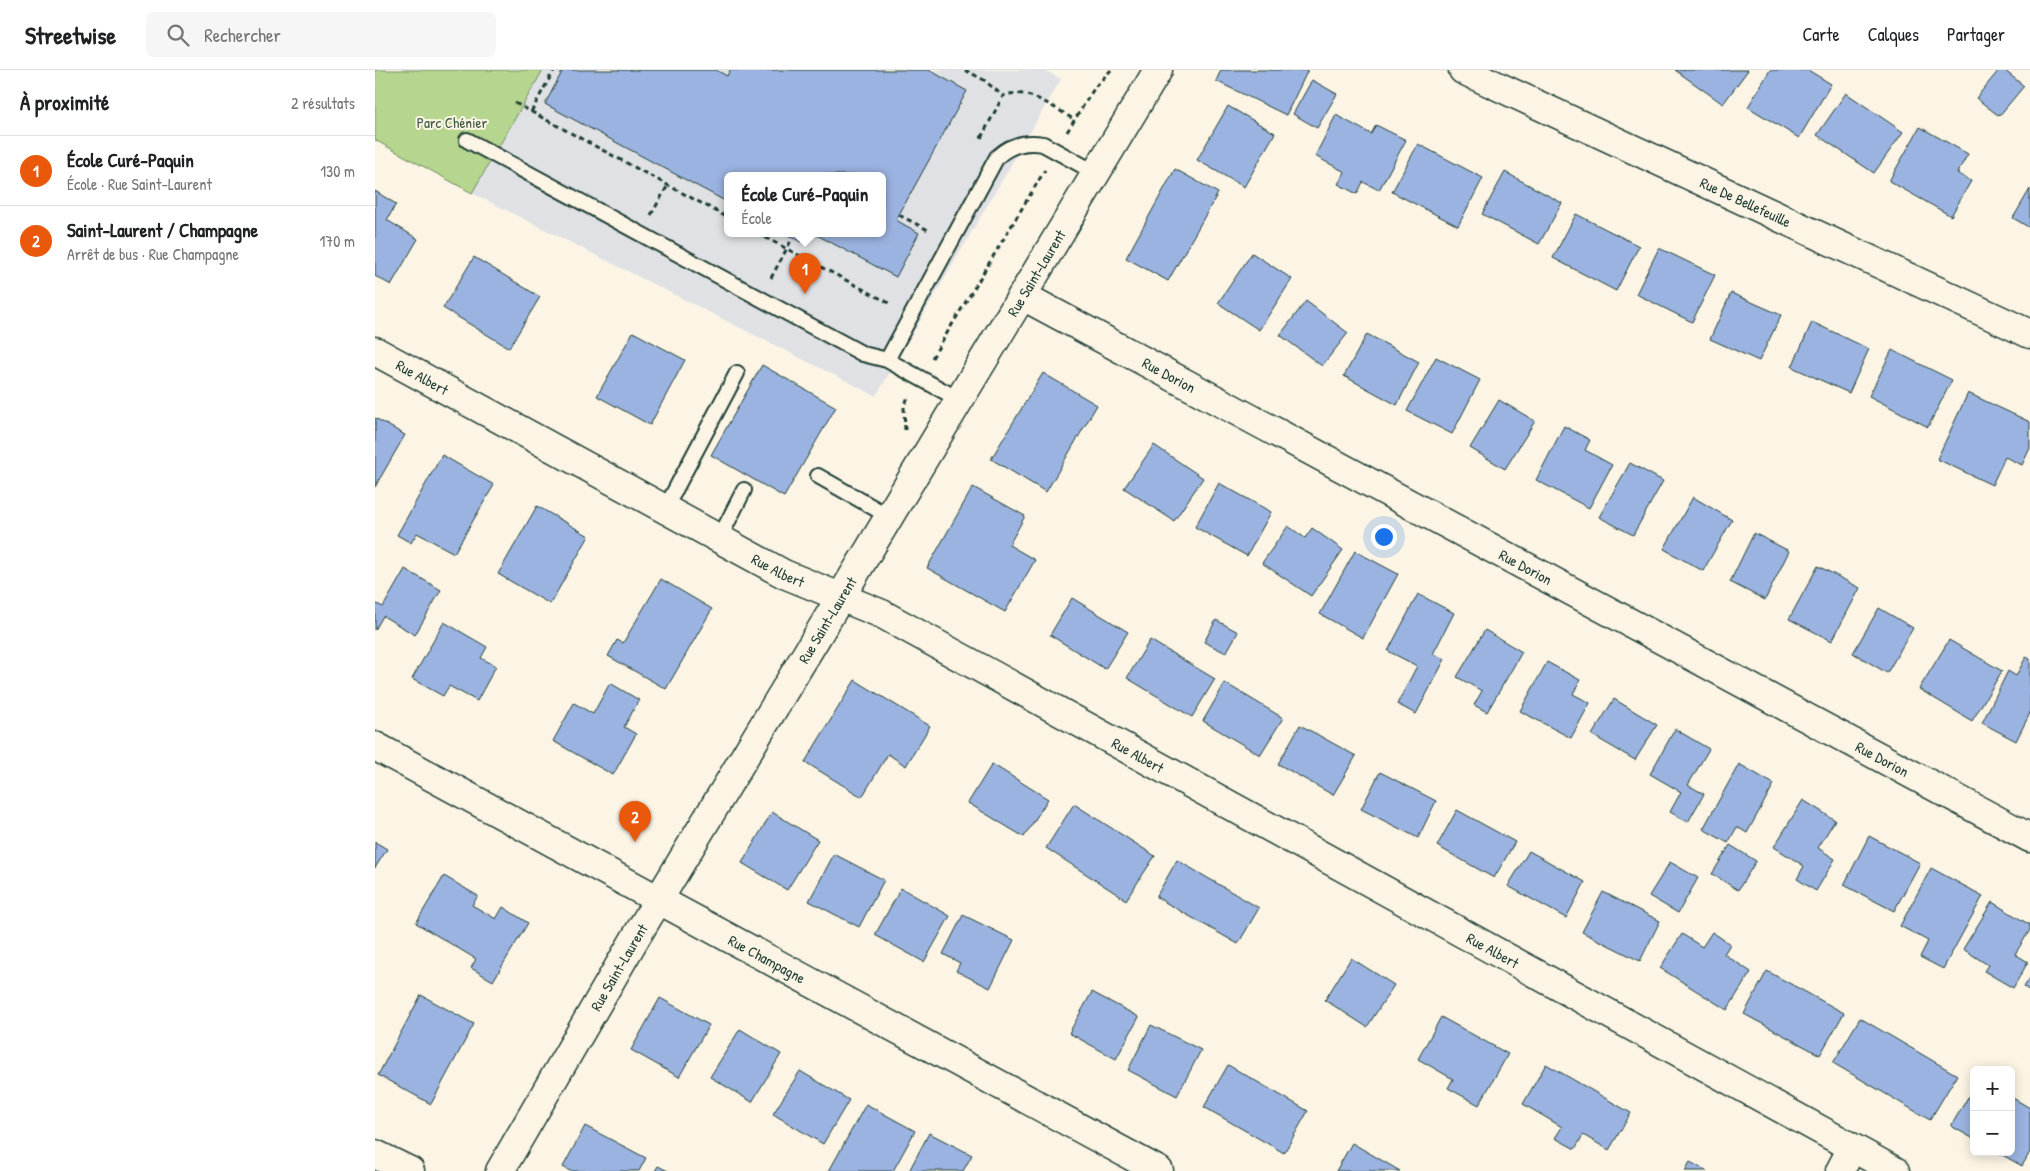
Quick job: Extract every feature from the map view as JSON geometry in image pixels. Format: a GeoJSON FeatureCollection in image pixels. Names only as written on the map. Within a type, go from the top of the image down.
{"type":"FeatureCollection","features":[{"type":"Feature","properties":{"kind":"street","name":"Rue Saint-Laurent"},"geometry":{"type":"LineString","coordinates":[[500,1171],[660,899],[1158,70]]}},
{"type":"Feature","properties":{"kind":"street","name":"Rue De Bellefeuille"},"geometry":{"type":"LineString","coordinates":[[1463,70],[2030,334]]}},
{"type":"Feature","properties":{"kind":"street","name":"Rue Dorion"},"geometry":{"type":"LineString","coordinates":[[1023,296],[2030,838]]}},
{"type":"Feature","properties":{"kind":"street","name":"Rue Albert"},"geometry":{"type":"LineString","coordinates":[[375,351],[784,574],[890,619],[1846,1160],[1895,1171]]}},
{"type":"Feature","properties":{"kind":"street","name":"Rue Champagne"},"geometry":{"type":"LineString","coordinates":[[375,746],[1159,1171]]}},
{"type":"Feature","properties":{"kind":"street"},"geometry":{"type":"LineString","coordinates":[[375,1154],[409,1171]]}},
{"type":"Feature","properties":{"kind":"lane"},"geometry":{"type":"LineString","coordinates":[[467,140],[863,354],[887,360],[960,400]]}},
{"type":"Feature","properties":{"kind":"lane"},"geometry":{"type":"LineString","coordinates":[[887,360],[997,157],[1013,146],[1035,142],[1043,144],[1096,173]]}},
{"type":"Feature","properties":{"kind":"lane"},"geometry":{"type":"LineString","coordinates":[[665,509],[737,373]]}},
{"type":"Feature","properties":{"kind":"lane"},"geometry":{"type":"LineString","coordinates":[[818,476],[890,517]]}},
{"type":"Feature","properties":{"kind":"lane"},"geometry":{"type":"LineString","coordinates":[[719,539],[744,490]]}},
{"type":"Feature","properties":{"kind":"path"},"geometry":{"type":"LineString","coordinates":[[531,112],[554,70]]}},
{"type":"Feature","properties":{"kind":"path"},"geometry":{"type":"LineString","coordinates":[[965,70],[984,80],[1003,96]]}},
{"type":"Feature","properties":{"kind":"path"},"geometry":{"type":"LineString","coordinates":[[1070,127],[1095,87],[1111,70]]}},
{"type":"Feature","properties":{"kind":"path"},"geometry":{"type":"LineString","coordinates":[[515,103],[724,215]]}},
{"type":"Feature","properties":{"kind":"path"},"geometry":{"type":"LineString","coordinates":[[934,354],[1043,173]]}},
{"type":"Feature","properties":{"kind":"path"},"geometry":{"type":"LineString","coordinates":[[661,196],[668,185]]}},
{"type":"Feature","properties":{"kind":"path"},"geometry":{"type":"LineString","coordinates":[[899,215],[930,232]]}},
{"type":"Feature","properties":{"kind":"path"},"geometry":{"type":"LineString","coordinates":[[765,237],[893,305]]}},
{"type":"Feature","properties":{"kind":"path"},"geometry":{"type":"LineString","coordinates":[[783,255],[793,237]]}},
{"type":"Feature","properties":{"kind":"path"},"geometry":{"type":"LineString","coordinates":[[905,432],[904,407],[909,395]]}},
{"type":"Feature","properties":{"kind":"shaded area"},"geometry":{"type":"Polygon","coordinates":[[[543,70],[1044,70],[1061,79],[876,396],[472,193],[543,70]]]}},
{"type":"Feature","properties":{"kind":"green space","name":"Parc Chénier"},"geometry":{"type":"Polygon","coordinates":[[[375,70],[543,70],[472,193],[375,140],[375,70]]]}},
{"type":"Feature","properties":{"kind":"building"},"geometry":{"type":"Polygon","coordinates":[[[563,70],[716,70],[727,76],[730,70],[929,70],[967,91],[896,220],[919,233],[896,277],[821,237],[886,237],[886,172],[724,172],[724,200],[545,104],[563,70]]]}},
{"type":"Feature","properties":{"kind":"building"},"geometry":{"type":"Polygon","coordinates":[[[1221,70],[1308,70],[1286,115],[1216,81],[1221,70]]]}},
{"type":"Feature","properties":{"kind":"building"},"geometry":{"type":"Polygon","coordinates":[[[1675,70],[1748,70],[1723,104],[1675,70]]]}},
{"type":"Feature","properties":{"kind":"building"},"geometry":{"type":"Polygon","coordinates":[[[1770,70],[1808,70],[1831,84],[1799,138],[1748,107],[1770,70]]]}},
{"type":"Feature","properties":{"kind":"building"},"geometry":{"type":"Polygon","coordinates":[[[1999,70],[2004,70],[2024,86],[1999,116],[1976,98],[1999,70]]]}},
{"type":"Feature","properties":{"kind":"building"},"geometry":{"type":"Polygon","coordinates":[[[1312,80],[1337,94],[1317,128],[1293,114],[1312,80]]]}},
{"type":"Feature","properties":{"kind":"building"},"geometry":{"type":"Polygon","coordinates":[[[1846,93],[1903,132],[1874,173],[1817,135],[1846,93]]]}},
{"type":"Feature","properties":{"kind":"building"},"geometry":{"type":"Polygon","coordinates":[[[1228,106],[1275,133],[1244,187],[1197,160],[1228,106]]]}},
{"type":"Feature","properties":{"kind":"building"},"geometry":{"type":"Polygon","coordinates":[[[1336,115],[1371,134],[1376,125],[1406,140],[1379,190],[1363,182],[1357,194],[1338,184],[1345,172],[1315,156],[1336,115]]]}},
{"type":"Feature","properties":{"kind":"building"},"geometry":{"type":"Polygon","coordinates":[[[1920,127],[1968,154],[1957,173],[1971,181],[1951,216],[1889,181],[1920,127]]]}},
{"type":"Feature","properties":{"kind":"building"},"geometry":{"type":"Polygon","coordinates":[[[1418,144],[1483,178],[1458,226],[1392,192],[1418,144]]]}},
{"type":"Feature","properties":{"kind":"building"},"geometry":{"type":"Polygon","coordinates":[[[1175,169],[1218,193],[1168,281],[1126,258],[1175,169]]]}},
{"type":"Feature","properties":{"kind":"building"},"geometry":{"type":"Polygon","coordinates":[[[1505,172],[1562,203],[1539,244],[1482,214],[1505,172]]]}},
{"type":"Feature","properties":{"kind":"building"},"geometry":{"type":"Polygon","coordinates":[[[2030,189],[2030,228],[2013,218],[2030,189]]]}},
{"type":"Feature","properties":{"kind":"building"},"geometry":{"type":"Polygon","coordinates":[[[375,191],[396,204],[387,220],[418,239],[391,285],[375,276],[375,191]]]}},
{"type":"Feature","properties":{"kind":"building"},"geometry":{"type":"Polygon","coordinates":[[[1576,214],[1639,246],[1616,291],[1553,258],[1576,214]]]}},
{"type":"Feature","properties":{"kind":"building"},"geometry":{"type":"Polygon","coordinates":[[[792,237],[804,237],[801,242],[792,237]]]}},
{"type":"Feature","properties":{"kind":"building"},"geometry":{"type":"Polygon","coordinates":[[[1659,248],[1715,275],[1692,322],[1636,294],[1659,248]]]}},
{"type":"Feature","properties":{"kind":"building"},"geometry":{"type":"Polygon","coordinates":[[[1252,253],[1292,279],[1259,330],[1218,303],[1252,253]]]}},
{"type":"Feature","properties":{"kind":"building"},"geometry":{"type":"Polygon","coordinates":[[[474,257],[540,297],[509,348],[443,308],[474,257]]]}},
{"type":"Feature","properties":{"kind":"building"},"geometry":{"type":"Polygon","coordinates":[[[1731,293],[1781,315],[1759,361],[1710,339],[1731,293]]]}},
{"type":"Feature","properties":{"kind":"building"},"geometry":{"type":"Polygon","coordinates":[[[1306,301],[1348,333],[1322,366],[1280,335],[1306,301]]]}},
{"type":"Feature","properties":{"kind":"building"},"geometry":{"type":"Polygon","coordinates":[[[1812,322],[1869,349],[1849,393],[1792,367],[1812,322]]]}},
{"type":"Feature","properties":{"kind":"building"},"geometry":{"type":"Polygon","coordinates":[[[633,332],[685,360],[650,425],[597,396],[633,332]]]}},
{"type":"Feature","properties":{"kind":"building"},"geometry":{"type":"Polygon","coordinates":[[[1367,334],[1419,362],[1397,405],[1344,376],[1367,334]]]}},
{"type":"Feature","properties":{"kind":"building"},"geometry":{"type":"Polygon","coordinates":[[[1892,350],[1952,380],[1928,427],[1869,396],[1892,350]]]}},
{"type":"Feature","properties":{"kind":"building"},"geometry":{"type":"Polygon","coordinates":[[[1436,357],[1480,380],[1452,434],[1407,411],[1436,357]]]}},
{"type":"Feature","properties":{"kind":"building"},"geometry":{"type":"Polygon","coordinates":[[[762,365],[836,407],[784,497],[711,455],[762,365]]]}},
{"type":"Feature","properties":{"kind":"building"},"geometry":{"type":"Polygon","coordinates":[[[1043,373],[1097,405],[1046,492],[991,459],[1043,373]]]}},
{"type":"Feature","properties":{"kind":"building"},"geometry":{"type":"Polygon","coordinates":[[[1968,393],[2030,422],[2030,448],[2022,465],[2005,457],[1992,485],[1937,459],[1968,393]]]}},
{"type":"Feature","properties":{"kind":"building"},"geometry":{"type":"Polygon","coordinates":[[[1499,400],[1535,421],[1505,469],[1470,448],[1499,400]]]}},
{"type":"Feature","properties":{"kind":"building"},"geometry":{"type":"Polygon","coordinates":[[[375,418],[405,435],[375,487],[375,418]]]}},
{"type":"Feature","properties":{"kind":"building"},"geometry":{"type":"Polygon","coordinates":[[[1564,426],[1590,440],[1585,450],[1612,465],[1589,508],[1536,480],[1564,426]]]}},
{"type":"Feature","properties":{"kind":"building"},"geometry":{"type":"Polygon","coordinates":[[[1154,445],[1203,478],[1174,521],[1124,488],[1154,445]]]}},
{"type":"Feature","properties":{"kind":"building"},"geometry":{"type":"Polygon","coordinates":[[[442,455],[494,485],[454,553],[417,533],[411,543],[397,535],[442,455]]]}},
{"type":"Feature","properties":{"kind":"building"},"geometry":{"type":"Polygon","coordinates":[[[1630,463],[1663,481],[1633,535],[1599,517],[1630,463]]]}},
{"type":"Feature","properties":{"kind":"building"},"geometry":{"type":"Polygon","coordinates":[[[1219,483],[1271,512],[1247,556],[1195,527],[1219,483]]]}},
{"type":"Feature","properties":{"kind":"building"},"geometry":{"type":"Polygon","coordinates":[[[973,487],[1025,516],[1009,545],[1035,560],[1005,612],[927,568],[973,487]]]}},
{"type":"Feature","properties":{"kind":"building"},"geometry":{"type":"Polygon","coordinates":[[[1693,497],[1732,520],[1703,571],[1664,549],[1693,497]]]}},
{"type":"Feature","properties":{"kind":"building"},"geometry":{"type":"Polygon","coordinates":[[[537,506],[589,536],[550,604],[498,574],[537,506]]]}},
{"type":"Feature","properties":{"kind":"building"},"geometry":{"type":"Polygon","coordinates":[[[1288,526],[1305,538],[1312,528],[1343,550],[1311,596],[1262,563],[1288,526]]]}},
{"type":"Feature","properties":{"kind":"building"},"geometry":{"type":"Polygon","coordinates":[[[1754,533],[1789,551],[1765,600],[1730,582],[1754,533]]]}},
{"type":"Feature","properties":{"kind":"building"},"geometry":{"type":"Polygon","coordinates":[[[1355,551],[1398,574],[1363,638],[1320,614],[1355,551]]]}},
{"type":"Feature","properties":{"kind":"building"},"geometry":{"type":"Polygon","coordinates":[[[1818,566],[1860,588],[1832,641],[1789,619],[1818,566]]]}},
{"type":"Feature","properties":{"kind":"building"},"geometry":{"type":"Polygon","coordinates":[[[405,569],[441,590],[415,635],[383,616],[375,630],[375,603],[383,607],[405,569]]]}},
{"type":"Feature","properties":{"kind":"building"},"geometry":{"type":"Polygon","coordinates":[[[661,579],[712,609],[666,689],[608,656],[617,640],[623,643],[661,579]]]}},
{"type":"Feature","properties":{"kind":"building"},"geometry":{"type":"Polygon","coordinates":[[[1418,594],[1454,613],[1433,654],[1445,659],[1416,714],[1397,704],[1417,666],[1388,651],[1418,594]]]}},
{"type":"Feature","properties":{"kind":"building"},"geometry":{"type":"Polygon","coordinates":[[[1072,598],[1128,632],[1105,669],[1050,635],[1072,598]]]}},
{"type":"Feature","properties":{"kind":"building"},"geometry":{"type":"Polygon","coordinates":[[[1879,608],[1913,628],[1887,673],[1853,653],[1879,608]]]}},
{"type":"Feature","properties":{"kind":"building"},"geometry":{"type":"Polygon","coordinates":[[[1216,620],[1238,632],[1226,653],[1204,642],[1216,620]]]}},
{"type":"Feature","properties":{"kind":"building"},"geometry":{"type":"Polygon","coordinates":[[[444,622],[487,647],[481,658],[496,666],[477,701],[449,686],[443,696],[412,679],[444,622]]]}},
{"type":"Feature","properties":{"kind":"building"},"geometry":{"type":"Polygon","coordinates":[[[1485,630],[1522,652],[1487,712],[1474,705],[1482,691],[1457,677],[1485,630]]]}},
{"type":"Feature","properties":{"kind":"building"},"geometry":{"type":"Polygon","coordinates":[[[1150,640],[1215,679],[1192,717],[1127,678],[1150,640]]]}},
{"type":"Feature","properties":{"kind":"building"},"geometry":{"type":"Polygon","coordinates":[[[1949,640],[2002,671],[1972,721],[1919,689],[1949,640]]]}},
{"type":"Feature","properties":{"kind":"building"},"geometry":{"type":"Polygon","coordinates":[[[2026,657],[2030,659],[2030,713],[2016,741],[1982,723],[2008,671],[2016,676],[2026,657]]]}},
{"type":"Feature","properties":{"kind":"building"},"geometry":{"type":"Polygon","coordinates":[[[1547,662],[1580,680],[1573,694],[1590,703],[1571,738],[1520,711],[1547,662]]]}},
{"type":"Feature","properties":{"kind":"building"},"geometry":{"type":"Polygon","coordinates":[[[855,680],[930,726],[906,766],[888,754],[862,797],[805,762],[855,680]]]}},
{"type":"Feature","properties":{"kind":"building"},"geometry":{"type":"Polygon","coordinates":[[[610,683],[639,700],[624,727],[636,734],[613,775],[553,741],[574,703],[593,714],[610,683]]]}},
{"type":"Feature","properties":{"kind":"building"},"geometry":{"type":"Polygon","coordinates":[[[1225,683],[1283,718],[1260,755],[1203,721],[1225,683]]]}},
{"type":"Feature","properties":{"kind":"building"},"geometry":{"type":"Polygon","coordinates":[[[1614,699],[1657,725],[1635,760],[1592,735],[1614,699]]]}},
{"type":"Feature","properties":{"kind":"building"},"geometry":{"type":"Polygon","coordinates":[[[1300,725],[1356,756],[1333,795],[1278,764],[1300,725]]]}},
{"type":"Feature","properties":{"kind":"building"},"geometry":{"type":"Polygon","coordinates":[[[1675,729],[1709,749],[1688,785],[1704,794],[1688,822],[1670,812],[1681,792],[1650,774],[1675,729]]]}},
{"type":"Feature","properties":{"kind":"building"},"geometry":{"type":"Polygon","coordinates":[[[992,764],[1048,799],[1024,837],[968,803],[992,764]]]}},
{"type":"Feature","properties":{"kind":"building"},"geometry":{"type":"Polygon","coordinates":[[[1739,764],[1774,784],[1747,833],[1737,827],[1728,843],[1703,829],[1739,764]]]}},
{"type":"Feature","properties":{"kind":"building"},"geometry":{"type":"Polygon","coordinates":[[[1380,772],[1436,801],[1418,838],[1361,809],[1380,772]]]}},
{"type":"Feature","properties":{"kind":"building"},"geometry":{"type":"Polygon","coordinates":[[[1803,800],[1835,820],[1818,848],[1835,859],[1816,891],[1797,879],[1804,866],[1774,847],[1803,800]]]}},
{"type":"Feature","properties":{"kind":"building"},"geometry":{"type":"Polygon","coordinates":[[[1074,804],[1155,856],[1126,900],[1046,848],[1074,804]]]}},
{"type":"Feature","properties":{"kind":"building"},"geometry":{"type":"Polygon","coordinates":[[[1457,810],[1515,842],[1494,878],[1437,846],[1457,810]]]}},
{"type":"Feature","properties":{"kind":"building"},"geometry":{"type":"Polygon","coordinates":[[[772,812],[818,840],[787,890],[742,863],[772,812]]]}},
{"type":"Feature","properties":{"kind":"building"},"geometry":{"type":"Polygon","coordinates":[[[1869,836],[1920,863],[1894,911],[1844,885],[1869,836]]]}},
{"type":"Feature","properties":{"kind":"building"},"geometry":{"type":"Polygon","coordinates":[[[375,842],[387,849],[375,868],[375,842]]]}},
{"type":"Feature","properties":{"kind":"building"},"geometry":{"type":"Polygon","coordinates":[[[1730,845],[1756,861],[1738,890],[1712,874],[1730,845]]]}},
{"type":"Feature","properties":{"kind":"building"},"geometry":{"type":"Polygon","coordinates":[[[1529,851],[1585,882],[1566,918],[1508,886],[1529,851]]]}},
{"type":"Feature","properties":{"kind":"building"},"geometry":{"type":"Polygon","coordinates":[[[834,854],[884,880],[859,927],[809,901],[834,854]]]}},
{"type":"Feature","properties":{"kind":"building"},"geometry":{"type":"Polygon","coordinates":[[[1177,860],[1259,908],[1238,944],[1156,897],[1177,860]]]}},
{"type":"Feature","properties":{"kind":"building"},"geometry":{"type":"Polygon","coordinates":[[[1670,862],[1698,878],[1678,913],[1649,896],[1670,862]]]}},
{"type":"Feature","properties":{"kind":"building"},"geometry":{"type":"Polygon","coordinates":[[[1931,868],[1983,896],[1943,969],[1920,957],[1928,941],[1900,926],[1931,868]]]}},
{"type":"Feature","properties":{"kind":"building"},"geometry":{"type":"Polygon","coordinates":[[[444,876],[478,896],[472,905],[496,919],[503,907],[528,923],[493,981],[471,968],[476,959],[416,923],[444,876]]]}},
{"type":"Feature","properties":{"kind":"building"},"geometry":{"type":"Polygon","coordinates":[[[901,888],[950,916],[924,962],[875,935],[901,888]]]}},
{"type":"Feature","properties":{"kind":"building"},"geometry":{"type":"Polygon","coordinates":[[[1603,892],[1660,921],[1640,961],[1582,932],[1603,892]]]}},
{"type":"Feature","properties":{"kind":"building"},"geometry":{"type":"Polygon","coordinates":[[[1992,902],[2030,925],[2030,930],[2015,954],[2028,962],[2013,988],[1984,971],[1988,965],[1963,949],[1992,902]]]}},
{"type":"Feature","properties":{"kind":"building"},"geometry":{"type":"Polygon","coordinates":[[[963,915],[1014,940],[990,988],[956,971],[960,963],[943,954],[963,915]]]}},
{"type":"Feature","properties":{"kind":"building"},"geometry":{"type":"Polygon","coordinates":[[[1712,932],[1730,944],[1724,954],[1751,972],[1727,1010],[1660,968],[1682,934],[1702,947],[1712,932]]]}},
{"type":"Feature","properties":{"kind":"building"},"geometry":{"type":"Polygon","coordinates":[[[1351,958],[1394,985],[1367,1027],[1325,1000],[1351,958]]]}},
{"type":"Feature","properties":{"kind":"building"},"geometry":{"type":"Polygon","coordinates":[[[1767,971],[1844,1013],[1820,1055],[1744,1014],[1767,971]]]}},
{"type":"Feature","properties":{"kind":"building"},"geometry":{"type":"Polygon","coordinates":[[[2030,978],[2030,991],[2024,987],[2030,978]]]}},
{"type":"Feature","properties":{"kind":"building"},"geometry":{"type":"Polygon","coordinates":[[[1092,992],[1139,1017],[1116,1059],[1069,1033],[1092,992]]]}},
{"type":"Feature","properties":{"kind":"building"},"geometry":{"type":"Polygon","coordinates":[[[421,995],[474,1024],[431,1104],[378,1075],[421,995]]]}},
{"type":"Feature","properties":{"kind":"building"},"geometry":{"type":"Polygon","coordinates":[[[660,998],[709,1025],[679,1077],[631,1050],[660,998]]]}},
{"type":"Feature","properties":{"kind":"building"},"geometry":{"type":"Polygon","coordinates":[[[1441,1017],[1508,1054],[1479,1105],[1448,1088],[1453,1079],[1418,1059],[1441,1017]]]}},
{"type":"Feature","properties":{"kind":"building"},"geometry":{"type":"Polygon","coordinates":[[[1860,1018],[1957,1075],[1930,1120],[1833,1063],[1860,1018]]]}},
{"type":"Feature","properties":{"kind":"building"},"geometry":{"type":"Polygon","coordinates":[[[1151,1025],[1201,1050],[1177,1096],[1128,1070],[1151,1025]]]}},
{"type":"Feature","properties":{"kind":"building"},"geometry":{"type":"Polygon","coordinates":[[[740,1029],[781,1054],[752,1102],[710,1077],[740,1029]]]}},
{"type":"Feature","properties":{"kind":"building"},"geometry":{"type":"Polygon","coordinates":[[[1546,1064],[1631,1113],[1609,1150],[1583,1135],[1575,1149],[1555,1138],[1562,1127],[1523,1104],[1546,1064]]]}},
{"type":"Feature","properties":{"kind":"building"},"geometry":{"type":"Polygon","coordinates":[[[1228,1065],[1308,1111],[1284,1153],[1204,1107],[1228,1065]]]}},
{"type":"Feature","properties":{"kind":"building"},"geometry":{"type":"Polygon","coordinates":[[[800,1071],[849,1100],[823,1144],[773,1114],[800,1071]]]}},
{"type":"Feature","properties":{"kind":"building"},"geometry":{"type":"Polygon","coordinates":[[[1970,1094],[1970,1137],[1951,1126],[1970,1094]]]}},
{"type":"Feature","properties":{"kind":"building"},"geometry":{"type":"Polygon","coordinates":[[[2015,1099],[2030,1108],[2030,1152],[2022,1166],[2004,1156],[2015,1156],[2015,1099]]]}},
{"type":"Feature","properties":{"kind":"building"},"geometry":{"type":"Polygon","coordinates":[[[866,1104],[915,1131],[893,1171],[829,1171],[866,1104]]]}},
{"type":"Feature","properties":{"kind":"building"},"geometry":{"type":"Polygon","coordinates":[[[585,1126],[646,1158],[639,1171],[570,1171],[563,1167],[585,1126]]]}},
{"type":"Feature","properties":{"kind":"building"},"geometry":{"type":"Polygon","coordinates":[[[929,1133],[972,1155],[963,1171],[909,1171],[929,1133]]]}},
{"type":"Feature","properties":{"kind":"building"},"geometry":{"type":"Polygon","coordinates":[[[1352,1143],[1400,1171],[1336,1171],[1352,1143]]]}},
{"type":"Feature","properties":{"kind":"building"},"geometry":{"type":"Polygon","coordinates":[[[1690,1162],[1707,1171],[1685,1171],[1690,1162]]]}},
{"type":"Feature","properties":{"kind":"building"},"geometry":{"type":"Polygon","coordinates":[[[658,1166],[668,1171],[655,1171],[658,1166]]]}},
{"type":"Feature","properties":{"kind":"place","name":"École Curé-Paquin"},"geometry":{"type":"Point","coordinates":[805,294]}},
{"type":"Feature","properties":{"kind":"place","name":"Saint-Laurent / Champagne"},"geometry":{"type":"Point","coordinates":[635,842]}}]}
